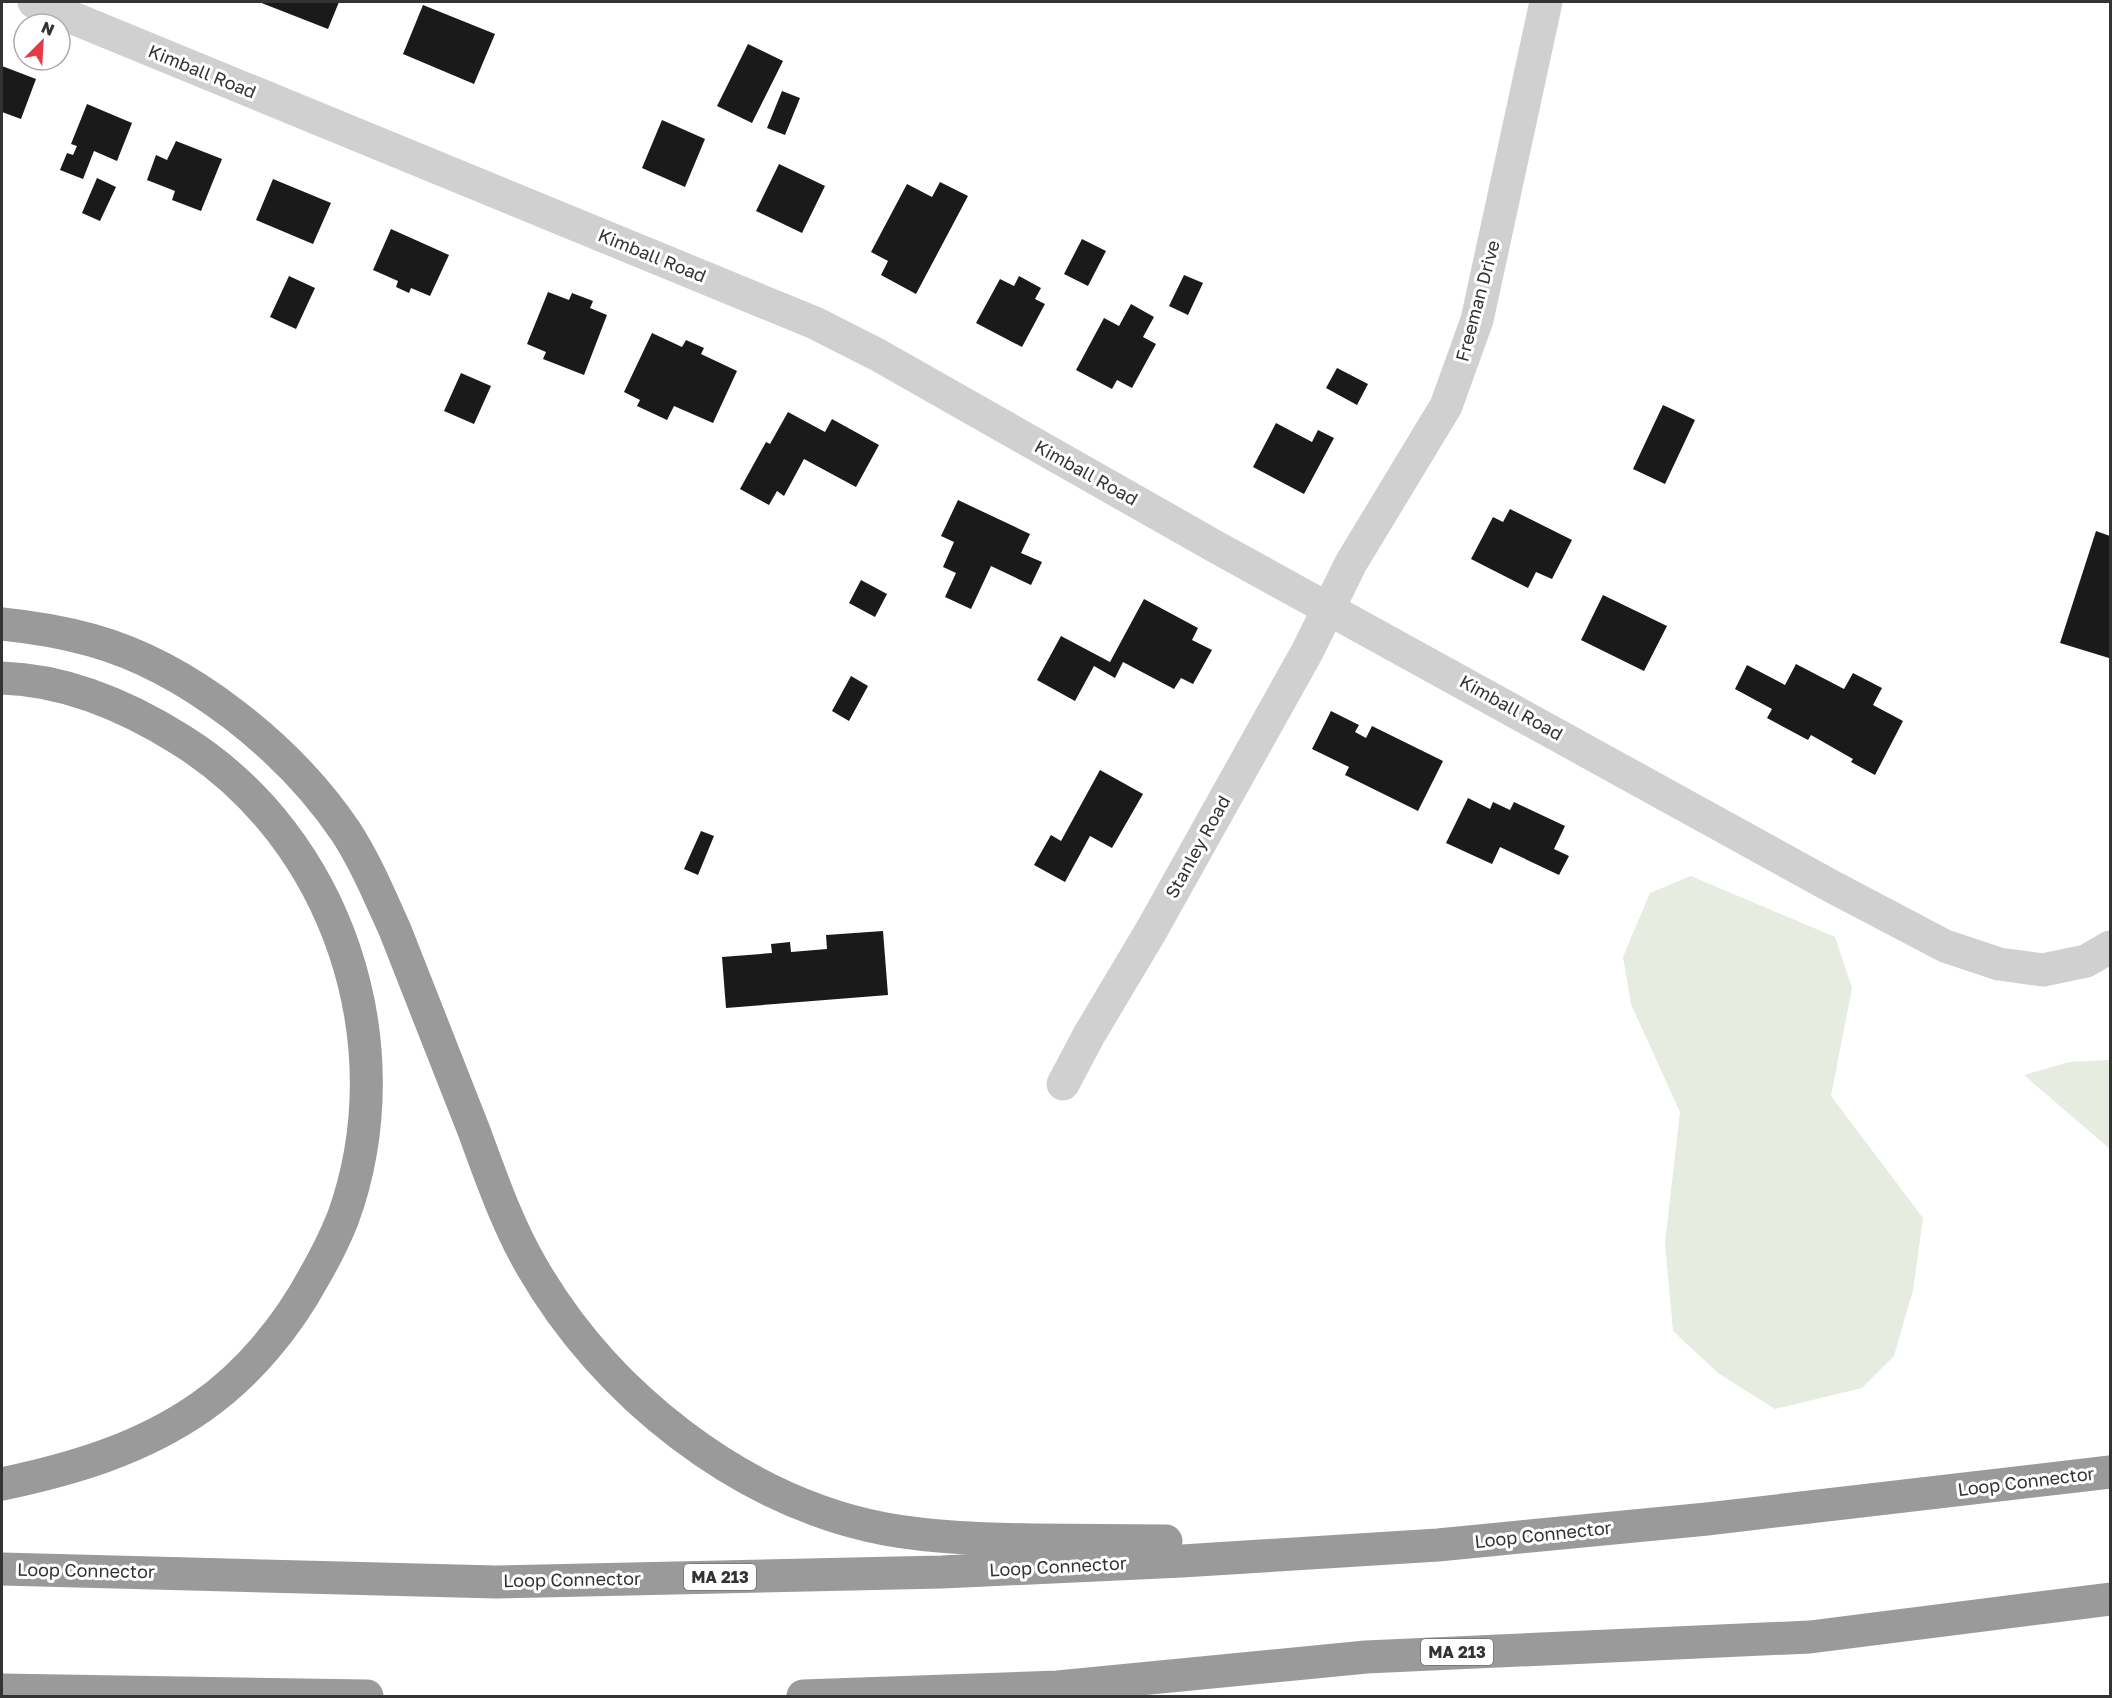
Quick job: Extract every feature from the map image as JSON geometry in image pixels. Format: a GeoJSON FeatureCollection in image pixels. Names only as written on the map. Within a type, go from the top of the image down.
{"type":"FeatureCollection","features":[{"type":"Feature","properties":{"kind":"highway"},"geometry":{"type":"LineString","coordinates":[[2,624],[51,630],[93,640],[113,647],[181,680],[229,710],[252,728],[304,779],[346,832],[378,891],[506,1215],[532,1268],[583,1340],[635,1397],[684,1438],[718,1461],[753,1480],[817,1509],[882,1528],[919,1535],[955,1539],[1438,1545]]}},
{"type":"Feature","properties":{"kind":"highway"},"geometry":{"type":"LineString","coordinates":[[2,678],[54,685],[92,695],[128,711],[202,753],[233,778],[268,814],[297,854],[325,900],[345,950],[357,989],[363,1024],[366,1100],[363,1140],[343,1218],[307,1289],[285,1324],[257,1356],[203,1406],[140,1443],[103,1458],[50,1474],[2,1484]]}},
{"type":"Feature","properties":{"kind":"highway","name":"Loop Connector"},"geometry":{"type":"LineString","coordinates":[[2,1569],[496,1582],[942,1572],[1182,1561],[1438,1545],[1707,1519],[2110,1472]]}},
{"type":"Feature","properties":{"kind":"highway","name":"MA 213"},"geometry":{"type":"LineString","coordinates":[[803,1696],[1058,1687],[1366,1657],[1809,1637],[2110,1599]]}},
{"type":"Feature","properties":{"kind":"highway"},"geometry":{"type":"LineString","coordinates":[[2,1690],[367,1696]]}},
{"type":"Feature","properties":{"kind":"street","name":"Kimball Road"},"geometry":{"type":"LineString","coordinates":[[34,2],[814,323],[878,355],[1216,547],[1721,826],[1945,946],[1999,964],[2043,970],[2086,961],[2110,947]]}},
{"type":"Feature","properties":{"kind":"street","name":"Freeman Drive"},"geometry":{"type":"LineString","coordinates":[[1329,608],[1351,563],[1446,406],[1477,320],[1546,2]]}},
{"type":"Feature","properties":{"kind":"street","name":"Stanley Road"},"geometry":{"type":"LineString","coordinates":[[1063,1084],[1307,652],[1329,608]]}},
{"type":"Feature","properties":{"kind":"shaded area"},"geometry":{"type":"Polygon","coordinates":[[[1691,876],[1835,937],[1852,988],[1831,1096],[1923,1218],[1913,1290],[1894,1356],[1862,1388],[1775,1409],[1718,1373],[1673,1331],[1665,1243],[1680,1112],[1631,1004],[1623,957],[1650,893],[1691,876]]]}},
{"type":"Feature","properties":{"kind":"shaded area"},"geometry":{"type":"Polygon","coordinates":[[[2110,1060],[2110,1149],[2024,1075],[2069,1062],[2110,1060]]]}},
{"type":"Feature","properties":{"kind":"building"},"geometry":{"type":"Polygon","coordinates":[[[259,2],[339,2],[328,29],[259,2]]]}},
{"type":"Feature","properties":{"kind":"building"},"geometry":{"type":"Polygon","coordinates":[[[423,5],[495,34],[474,84],[403,54],[423,5]]]}},
{"type":"Feature","properties":{"kind":"building"},"geometry":{"type":"Polygon","coordinates":[[[748,44],[783,61],[752,123],[717,106],[748,44]]]}},
{"type":"Feature","properties":{"kind":"building"},"geometry":{"type":"Polygon","coordinates":[[[2,66],[12,70],[12,72],[36,79],[21,119],[2,112],[2,66]]]}},
{"type":"Feature","properties":{"kind":"building"},"geometry":{"type":"Polygon","coordinates":[[[782,91],[800,98],[785,135],[767,128],[782,91]]]}},
{"type":"Feature","properties":{"kind":"building"},"geometry":{"type":"Polygon","coordinates":[[[87,104],[132,123],[117,161],[94,151],[83,179],[60,170],[67,153],[73,155],[77,146],[71,144],[87,104]]]}},
{"type":"Feature","properties":{"kind":"building"},"geometry":{"type":"Polygon","coordinates":[[[662,120],[705,139],[685,187],[642,168],[662,120]]]}},
{"type":"Feature","properties":{"kind":"building"},"geometry":{"type":"Polygon","coordinates":[[[176,141],[222,159],[201,211],[172,200],[175,191],[147,180],[156,155],[167,160],[176,141]]]}},
{"type":"Feature","properties":{"kind":"building"},"geometry":{"type":"Polygon","coordinates":[[[779,164],[825,186],[802,233],[756,211],[779,164]]]}},
{"type":"Feature","properties":{"kind":"building"},"geometry":{"type":"Polygon","coordinates":[[[97,178],[116,187],[100,221],[82,213],[97,178]]]}},
{"type":"Feature","properties":{"kind":"building"},"geometry":{"type":"Polygon","coordinates":[[[273,179],[331,203],[313,244],[256,220],[273,179]]]}},
{"type":"Feature","properties":{"kind":"building"},"geometry":{"type":"Polygon","coordinates":[[[940,182],[968,196],[916,294],[881,275],[888,261],[871,252],[907,184],[932,197],[940,182]]]}},
{"type":"Feature","properties":{"kind":"building"},"geometry":{"type":"Polygon","coordinates":[[[391,229],[449,255],[430,296],[411,288],[409,293],[396,287],[398,281],[373,270],[391,229]]]}},
{"type":"Feature","properties":{"kind":"building"},"geometry":{"type":"Polygon","coordinates":[[[1082,239],[1106,251],[1088,286],[1064,274],[1082,239]]]}},
{"type":"Feature","properties":{"kind":"building"},"geometry":{"type":"Polygon","coordinates":[[[1184,275],[1203,283],[1188,315],[1169,306],[1184,275]]]}},
{"type":"Feature","properties":{"kind":"building"},"geometry":{"type":"Polygon","coordinates":[[[289,276],[315,288],[296,329],[270,317],[289,276]]]}},
{"type":"Feature","properties":{"kind":"building"},"geometry":{"type":"Polygon","coordinates":[[[1019,276],[1041,288],[1035,299],[1045,304],[1022,347],[976,323],[1000,279],[1014,286],[1019,276]]]}},
{"type":"Feature","properties":{"kind":"building"},"geometry":{"type":"Polygon","coordinates":[[[548,292],[569,300],[572,293],[593,301],[590,308],[607,315],[584,375],[543,359],[546,352],[527,344],[548,292]]]}},
{"type":"Feature","properties":{"kind":"building"},"geometry":{"type":"Polygon","coordinates":[[[1131,304],[1154,317],[1143,337],[1156,344],[1132,388],[1117,380],[1112,389],[1076,370],[1104,318],[1119,326],[1131,304]]]}},
{"type":"Feature","properties":{"kind":"building"},"geometry":{"type":"Polygon","coordinates":[[[652,333],[682,347],[686,340],[704,348],[701,354],[737,371],[713,423],[674,406],[667,420],[637,406],[640,400],[624,392],[652,333]]]}},
{"type":"Feature","properties":{"kind":"building"},"geometry":{"type":"Polygon","coordinates":[[[1337,368],[1368,384],[1357,405],[1326,388],[1337,368]]]}},
{"type":"Feature","properties":{"kind":"building"},"geometry":{"type":"Polygon","coordinates":[[[461,373],[491,386],[474,424],[444,411],[461,373]]]}},
{"type":"Feature","properties":{"kind":"building"},"geometry":{"type":"Polygon","coordinates":[[[1663,405],[1695,420],[1665,484],[1633,469],[1663,405]]]}},
{"type":"Feature","properties":{"kind":"building"},"geometry":{"type":"Polygon","coordinates":[[[788,412],[825,432],[832,419],[879,445],[856,487],[804,459],[784,496],[777,491],[769,505],[740,489],[766,442],[770,444],[788,412]]]}},
{"type":"Feature","properties":{"kind":"building"},"geometry":{"type":"Polygon","coordinates":[[[1276,423],[1312,442],[1318,430],[1334,438],[1304,494],[1253,467],[1276,423]]]}},
{"type":"Feature","properties":{"kind":"building"},"geometry":{"type":"Polygon","coordinates":[[[958,500],[1030,534],[1021,553],[1042,562],[1031,585],[991,566],[971,609],[945,597],[956,573],[943,567],[954,542],[941,536],[958,500]]]}},
{"type":"Feature","properties":{"kind":"building"},"geometry":{"type":"Polygon","coordinates":[[[1510,509],[1572,540],[1552,579],[1536,572],[1528,588],[1471,559],[1493,517],[1503,522],[1510,509]]]}},
{"type":"Feature","properties":{"kind":"building"},"geometry":{"type":"Polygon","coordinates":[[[2096,531],[2110,536],[2109,658],[2060,643],[2096,531]]]}},
{"type":"Feature","properties":{"kind":"building"},"geometry":{"type":"Polygon","coordinates":[[[861,580],[887,594],[875,617],[849,603],[861,580]]]}},
{"type":"Feature","properties":{"kind":"building"},"geometry":{"type":"Polygon","coordinates":[[[1603,595],[1667,626],[1644,671],[1581,640],[1603,595]]]}},
{"type":"Feature","properties":{"kind":"building"},"geometry":{"type":"Polygon","coordinates":[[[1144,599],[1198,628],[1192,640],[1212,650],[1193,684],[1181,678],[1174,689],[1123,662],[1115,678],[1094,666],[1075,701],[1037,680],[1061,636],[1110,662],[1144,599]]]}},
{"type":"Feature","properties":{"kind":"building"},"geometry":{"type":"Polygon","coordinates":[[[1796,664],[1844,689],[1853,673],[1882,688],[1873,705],[1903,721],[1875,775],[1851,762],[1853,759],[1811,735],[1808,740],[1767,718],[1772,709],[1735,689],[1747,665],[1785,685],[1796,664]]]}},
{"type":"Feature","properties":{"kind":"building"},"geometry":{"type":"Polygon","coordinates":[[[851,676],[868,686],[849,721],[832,711],[851,676]]]}},
{"type":"Feature","properties":{"kind":"building"},"geometry":{"type":"Polygon","coordinates":[[[1331,711],[1359,725],[1355,732],[1366,738],[1372,726],[1443,761],[1418,811],[1345,775],[1349,767],[1312,749],[1331,711]]]}},
{"type":"Feature","properties":{"kind":"building"},"geometry":{"type":"Polygon","coordinates":[[[1100,770],[1143,794],[1112,848],[1090,836],[1065,882],[1034,865],[1051,835],[1061,841],[1100,770]]]}},
{"type":"Feature","properties":{"kind":"building"},"geometry":{"type":"Polygon","coordinates":[[[1468,798],[1490,809],[1493,802],[1510,810],[1514,802],[1565,826],[1554,849],[1569,856],[1559,875],[1500,847],[1492,864],[1446,843],[1468,798]]]}},
{"type":"Feature","properties":{"kind":"building"},"geometry":{"type":"Polygon","coordinates":[[[701,831],[714,836],[698,875],[684,869],[701,831]]]}},
{"type":"Feature","properties":{"kind":"building"},"geometry":{"type":"Polygon","coordinates":[[[883,931],[888,995],[726,1008],[722,957],[772,953],[771,944],[790,942],[791,952],[827,949],[826,935],[883,931]]]}}]}
